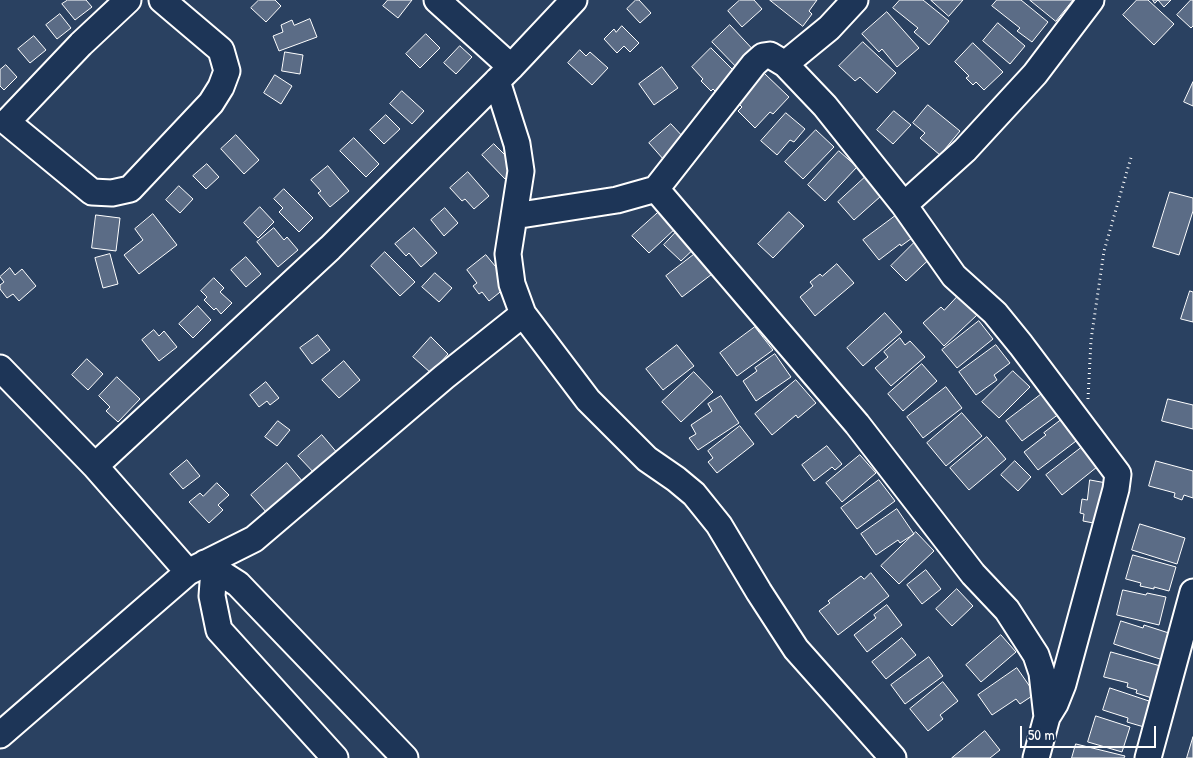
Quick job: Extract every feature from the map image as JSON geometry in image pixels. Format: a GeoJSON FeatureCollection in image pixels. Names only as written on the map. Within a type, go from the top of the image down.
{"type":"FeatureCollection","features":[{"type":"Feature","properties":{"kind":"street"},"geometry":{"type":"LineString","coordinates":[[128,0],[81,44],[4,126],[92,192],[112,193],[130,189],[211,104],[227,71],[221,50],[162,0]]}},
{"type":"Feature","properties":{"kind":"street"},"geometry":{"type":"LineString","coordinates":[[437,0],[504,74],[521,171],[508,254],[512,284],[523,314],[588,400],[647,459],[694,494],[719,525],[796,649],[893,758]]}},
{"type":"Feature","properties":{"kind":"street"},"geometry":{"type":"LineString","coordinates":[[95,466],[330,248],[504,74],[574,0]]}},
{"type":"Feature","properties":{"kind":"street"},"geometry":{"type":"LineString","coordinates":[[785,64],[829,28],[855,0]]}},
{"type":"Feature","properties":{"kind":"street"},"geometry":{"type":"LineString","coordinates":[[904,205],[965,150],[1034,74],[1091,0]]}},
{"type":"Feature","properties":{"kind":"street"},"geometry":{"type":"LineString","coordinates":[[514,216],[617,200],[656,189],[754,64],[763,56],[770,55],[785,64],[825,106],[904,205],[954,276],[995,313],[1021,345],[1118,474],[1116,489],[1066,671],[1055,704],[1047,717],[1036,758]]}},
{"type":"Feature","properties":{"kind":"street"},"geometry":{"type":"LineString","coordinates":[[656,189],[857,424],[973,574],[1007,610],[1036,655],[1042,673],[1047,717]]}},
{"type":"Feature","properties":{"kind":"street"},"geometry":{"type":"LineString","coordinates":[[0,735],[202,568],[254,539],[444,377],[523,314]]}},
{"type":"Feature","properties":{"kind":"street"},"geometry":{"type":"LineString","coordinates":[[0,368],[95,466],[202,568],[238,584],[405,758]]}},
{"type":"Feature","properties":{"kind":"street"},"geometry":{"type":"LineString","coordinates":[[202,568],[212,596],[219,630],[335,758]]}},
{"type":"Feature","properties":{"kind":"street"},"geometry":{"type":"LineString","coordinates":[[1148,758],[1193,592]]}},
{"type":"Feature","properties":{"kind":"street"},"geometry":{"type":"LineString","coordinates":[[1036,655],[1066,671]]}},
{"type":"Feature","properties":{"kind":"path"},"geometry":{"type":"LineString","coordinates":[[1086,432],[1091,340],[1104,252],[1132,154]]}},
{"type":"Feature","properties":{"kind":"building"},"geometry":{"type":"Polygon","coordinates":[[[68,0],[86,0],[92,7],[75,20],[62,4],[68,0]]]}},
{"type":"Feature","properties":{"kind":"building"},"geometry":{"type":"Polygon","coordinates":[[[259,0],[275,0],[281,6],[266,22],[251,8],[259,0]]]}},
{"type":"Feature","properties":{"kind":"building"},"geometry":{"type":"Polygon","coordinates":[[[388,0],[412,0],[398,18],[383,6],[388,0]]]}},
{"type":"Feature","properties":{"kind":"building"},"geometry":{"type":"Polygon","coordinates":[[[636,0],[639,0],[651,13],[640,23],[627,9],[636,0]]]}},
{"type":"Feature","properties":{"kind":"building"},"geometry":{"type":"Polygon","coordinates":[[[740,0],[754,0],[762,9],[742,27],[728,11],[740,0]]]}},
{"type":"Feature","properties":{"kind":"building"},"geometry":{"type":"Polygon","coordinates":[[[770,0],[817,0],[809,11],[812,14],[803,26],[770,0]]]}},
{"type":"Feature","properties":{"kind":"building"},"geometry":{"type":"Polygon","coordinates":[[[900,0],[923,0],[949,21],[929,45],[914,32],[918,28],[893,8],[900,0]]]}},
{"type":"Feature","properties":{"kind":"building"},"geometry":{"type":"Polygon","coordinates":[[[931,0],[963,0],[949,16],[931,0]]]}},
{"type":"Feature","properties":{"kind":"building"},"geometry":{"type":"Polygon","coordinates":[[[997,0],[1021,0],[1048,22],[1032,42],[1017,31],[1020,28],[992,6],[997,0]]]}},
{"type":"Feature","properties":{"kind":"building"},"geometry":{"type":"Polygon","coordinates":[[[1030,0],[1073,0],[1056,21],[1030,0]]]}},
{"type":"Feature","properties":{"kind":"building"},"geometry":{"type":"Polygon","coordinates":[[[1137,0],[1148,0],[1174,24],[1154,45],[1123,15],[1137,0]]]}},
{"type":"Feature","properties":{"kind":"building"},"geometry":{"type":"Polygon","coordinates":[[[1158,0],[1171,0],[1164,7],[1158,0]]]}},
{"type":"Feature","properties":{"kind":"building"},"geometry":{"type":"Polygon","coordinates":[[[1193,0],[1193,26],[1191,28],[1177,15],[1193,0]]]}},
{"type":"Feature","properties":{"kind":"building"},"geometry":{"type":"Polygon","coordinates":[[[887,12],[919,48],[897,67],[882,49],[879,52],[862,34],[887,12]]]}},
{"type":"Feature","properties":{"kind":"building"},"geometry":{"type":"Polygon","coordinates":[[[60,14],[71,28],[57,39],[46,25],[60,14]]]}},
{"type":"Feature","properties":{"kind":"building"},"geometry":{"type":"Polygon","coordinates":[[[310,19],[317,37],[279,51],[273,36],[283,32],[281,25],[292,20],[294,25],[310,19]]]}},
{"type":"Feature","properties":{"kind":"building"},"geometry":{"type":"Polygon","coordinates":[[[998,23],[1025,46],[1010,64],[983,41],[998,23]]]}},
{"type":"Feature","properties":{"kind":"building"},"geometry":{"type":"Polygon","coordinates":[[[730,25],[759,56],[742,73],[712,42],[730,25]]]}},
{"type":"Feature","properties":{"kind":"building"},"geometry":{"type":"Polygon","coordinates":[[[622,26],[639,43],[630,52],[624,46],[617,53],[604,39],[614,29],[616,32],[622,26]]]}},
{"type":"Feature","properties":{"kind":"building"},"geometry":{"type":"Polygon","coordinates":[[[426,34],[440,48],[420,68],[406,54],[426,34]]]}},
{"type":"Feature","properties":{"kind":"building"},"geometry":{"type":"Polygon","coordinates":[[[34,36],[46,50],[30,63],[18,49],[34,36]]]}},
{"type":"Feature","properties":{"kind":"building"},"geometry":{"type":"Polygon","coordinates":[[[863,42],[896,73],[877,93],[860,77],[855,81],[839,66],[863,42]]]}},
{"type":"Feature","properties":{"kind":"building"},"geometry":{"type":"Polygon","coordinates":[[[973,43],[1003,72],[984,90],[976,82],[973,85],[966,78],[969,76],[955,62],[973,43]]]}},
{"type":"Feature","properties":{"kind":"building"},"geometry":{"type":"Polygon","coordinates":[[[460,46],[472,57],[456,74],[444,63],[460,46]]]}},
{"type":"Feature","properties":{"kind":"building"},"geometry":{"type":"Polygon","coordinates":[[[711,48],[741,78],[721,97],[713,89],[711,91],[701,81],[703,79],[692,67],[711,48]]]}},
{"type":"Feature","properties":{"kind":"building"},"geometry":{"type":"Polygon","coordinates":[[[580,50],[586,56],[590,52],[608,68],[592,85],[568,63],[580,50]]]}},
{"type":"Feature","properties":{"kind":"building"},"geometry":{"type":"Polygon","coordinates":[[[285,52],[303,55],[300,74],[282,71],[285,52]]]}},
{"type":"Feature","properties":{"kind":"building"},"geometry":{"type":"Polygon","coordinates":[[[6,65],[17,77],[4,90],[0,86],[0,70],[6,65]]]}},
{"type":"Feature","properties":{"kind":"building"},"geometry":{"type":"Polygon","coordinates":[[[662,67],[678,88],[654,105],[639,84],[662,67]]]}},
{"type":"Feature","properties":{"kind":"building"},"geometry":{"type":"Polygon","coordinates":[[[764,73],[789,97],[773,114],[770,112],[755,128],[738,111],[742,107],[737,102],[764,73]]]}},
{"type":"Feature","properties":{"kind":"building"},"geometry":{"type":"Polygon","coordinates":[[[275,75],[292,86],[281,104],[264,93],[275,75]]]}},
{"type":"Feature","properties":{"kind":"building"},"geometry":{"type":"Polygon","coordinates":[[[1193,82],[1193,106],[1184,102],[1193,82]]]}},
{"type":"Feature","properties":{"kind":"building"},"geometry":{"type":"Polygon","coordinates":[[[402,91],[424,111],[412,124],[390,104],[402,91]]]}},
{"type":"Feature","properties":{"kind":"building"},"geometry":{"type":"Polygon","coordinates":[[[928,105],[960,131],[940,155],[920,138],[925,133],[913,123],[928,105]]]}},
{"type":"Feature","properties":{"kind":"building"},"geometry":{"type":"Polygon","coordinates":[[[894,111],[911,125],[893,144],[877,130],[894,111]]]}},
{"type":"Feature","properties":{"kind":"building"},"geometry":{"type":"Polygon","coordinates":[[[786,113],[805,129],[794,142],[790,140],[777,155],[761,141],[786,113]]]}},
{"type":"Feature","properties":{"kind":"building"},"geometry":{"type":"Polygon","coordinates":[[[386,115],[400,129],[384,144],[370,130],[386,115]]]}},
{"type":"Feature","properties":{"kind":"building"},"geometry":{"type":"Polygon","coordinates":[[[671,124],[686,140],[664,160],[649,143],[671,124]]]}},
{"type":"Feature","properties":{"kind":"building"},"geometry":{"type":"Polygon","coordinates":[[[816,130],[834,147],[803,179],[785,162],[816,130]]]}},
{"type":"Feature","properties":{"kind":"building"},"geometry":{"type":"Polygon","coordinates":[[[236,135],[259,160],[244,174],[221,149],[236,135]]]}},
{"type":"Feature","properties":{"kind":"building"},"geometry":{"type":"Polygon","coordinates":[[[354,138],[379,164],[366,177],[340,151],[354,138]]]}},
{"type":"Feature","properties":{"kind":"building"},"geometry":{"type":"Polygon","coordinates":[[[494,144],[517,167],[505,179],[482,155],[494,144]]]}},
{"type":"Feature","properties":{"kind":"building"},"geometry":{"type":"Polygon","coordinates":[[[839,151],[857,167],[825,201],[808,185],[839,151]]]}},
{"type":"Feature","properties":{"kind":"building"},"geometry":{"type":"Polygon","coordinates":[[[207,164],[219,177],[206,189],[193,176],[207,164]]]}},
{"type":"Feature","properties":{"kind":"building"},"geometry":{"type":"Polygon","coordinates":[[[328,166],[349,191],[330,207],[318,193],[321,191],[311,180],[328,166]]]}},
{"type":"Feature","properties":{"kind":"building"},"geometry":{"type":"Polygon","coordinates":[[[873,170],[890,188],[854,220],[838,202],[873,170]]]}},
{"type":"Feature","properties":{"kind":"building"},"geometry":{"type":"Polygon","coordinates":[[[468,172],[489,196],[474,209],[465,199],[462,201],[450,188],[468,172]]]}},
{"type":"Feature","properties":{"kind":"building"},"geometry":{"type":"Polygon","coordinates":[[[179,186],[193,199],[180,213],[166,200],[179,186]]]}},
{"type":"Feature","properties":{"kind":"building"},"geometry":{"type":"Polygon","coordinates":[[[284,189],[313,218],[299,232],[279,212],[283,208],[274,199],[284,189]]]}},
{"type":"Feature","properties":{"kind":"building"},"geometry":{"type":"Polygon","coordinates":[[[1170,192],[1193,198],[1193,211],[1179,255],[1153,247],[1170,192]]]}},
{"type":"Feature","properties":{"kind":"building"},"geometry":{"type":"Polygon","coordinates":[[[260,207],[274,222],[258,238],[244,223],[260,207]]]}},
{"type":"Feature","properties":{"kind":"building"},"geometry":{"type":"Polygon","coordinates":[[[445,208],[458,223],[444,236],[431,220],[445,208]]]}},
{"type":"Feature","properties":{"kind":"building"},"geometry":{"type":"Polygon","coordinates":[[[661,210],[677,227],[649,253],[632,236],[661,210]]]}},
{"type":"Feature","properties":{"kind":"building"},"geometry":{"type":"Polygon","coordinates":[[[902,211],[919,233],[901,246],[900,244],[879,260],[863,240],[902,211]]]}},
{"type":"Feature","properties":{"kind":"building"},"geometry":{"type":"Polygon","coordinates":[[[789,212],[804,226],[773,258],[758,244],[789,212]]]}},
{"type":"Feature","properties":{"kind":"building"},"geometry":{"type":"Polygon","coordinates":[[[153,214],[177,245],[139,274],[124,255],[143,240],[135,229],[153,214]]]}},
{"type":"Feature","properties":{"kind":"building"},"geometry":{"type":"Polygon","coordinates":[[[96,215],[120,218],[116,251],[92,248],[96,215]]]}},
{"type":"Feature","properties":{"kind":"building"},"geometry":{"type":"Polygon","coordinates":[[[274,228],[284,240],[287,237],[298,250],[278,267],[257,242],[274,228]]]}},
{"type":"Feature","properties":{"kind":"building"},"geometry":{"type":"Polygon","coordinates":[[[414,228],[437,253],[421,267],[409,253],[406,256],[395,244],[414,228]]]}},
{"type":"Feature","properties":{"kind":"building"},"geometry":{"type":"Polygon","coordinates":[[[677,231],[699,244],[681,261],[664,245],[677,231]]]}},
{"type":"Feature","properties":{"kind":"building"},"geometry":{"type":"Polygon","coordinates":[[[921,236],[937,252],[906,281],[891,266],[921,236]]]}},
{"type":"Feature","properties":{"kind":"building"},"geometry":{"type":"Polygon","coordinates":[[[700,250],[716,271],[682,297],[666,276],[700,250]]]}},
{"type":"Feature","properties":{"kind":"building"},"geometry":{"type":"Polygon","coordinates":[[[385,252],[415,282],[400,296],[371,266],[385,252]]]}},
{"type":"Feature","properties":{"kind":"building"},"geometry":{"type":"Polygon","coordinates":[[[110,254],[118,284],[103,288],[95,258],[110,254]]]}},
{"type":"Feature","properties":{"kind":"building"},"geometry":{"type":"Polygon","coordinates":[[[486,255],[510,284],[489,301],[482,292],[479,294],[473,286],[477,283],[467,270],[486,255]]]}},
{"type":"Feature","properties":{"kind":"building"},"geometry":{"type":"Polygon","coordinates":[[[246,257],[261,274],[246,287],[231,270],[246,257]]]}},
{"type":"Feature","properties":{"kind":"building"},"geometry":{"type":"Polygon","coordinates":[[[837,264],[854,283],[815,316],[800,297],[813,286],[810,282],[820,274],[822,276],[837,264]]]}},
{"type":"Feature","properties":{"kind":"building"},"geometry":{"type":"Polygon","coordinates":[[[10,268],[15,275],[22,269],[36,286],[19,301],[13,294],[7,298],[0,289],[0,285],[4,282],[0,277],[10,268]]]}},
{"type":"Feature","properties":{"kind":"building"},"geometry":{"type":"Polygon","coordinates":[[[435,273],[452,288],[439,302],[422,287],[435,273]]]}},
{"type":"Feature","properties":{"kind":"building"},"geometry":{"type":"Polygon","coordinates":[[[214,278],[224,288],[220,292],[232,303],[221,314],[204,300],[207,297],[201,291],[214,278]]]}},
{"type":"Feature","properties":{"kind":"building"},"geometry":{"type":"Polygon","coordinates":[[[1190,291],[1193,292],[1193,322],[1181,319],[1190,291]]]}},
{"type":"Feature","properties":{"kind":"building"},"geometry":{"type":"Polygon","coordinates":[[[959,295],[977,315],[944,346],[923,323],[941,307],[944,310],[959,295]]]}},
{"type":"Feature","properties":{"kind":"building"},"geometry":{"type":"Polygon","coordinates":[[[198,306],[211,320],[193,338],[179,324],[198,306]]]}},
{"type":"Feature","properties":{"kind":"building"},"geometry":{"type":"Polygon","coordinates":[[[885,313],[902,332],[863,366],[847,348],[885,313]]]}},
{"type":"Feature","properties":{"kind":"building"},"geometry":{"type":"Polygon","coordinates":[[[979,321],[993,339],[957,368],[942,350],[979,321]]]}},
{"type":"Feature","properties":{"kind":"building"},"geometry":{"type":"Polygon","coordinates":[[[755,327],[773,350],[737,376],[720,353],[755,327]]]}},
{"type":"Feature","properties":{"kind":"building"},"geometry":{"type":"Polygon","coordinates":[[[154,330],[159,336],[164,331],[177,347],[159,361],[142,340],[154,330]]]}},
{"type":"Feature","properties":{"kind":"building"},"geometry":{"type":"Polygon","coordinates":[[[318,335],[330,350],[312,364],[300,348],[318,335]]]}},
{"type":"Feature","properties":{"kind":"building"},"geometry":{"type":"Polygon","coordinates":[[[431,337],[448,354],[431,373],[413,357],[431,337]]]}},
{"type":"Feature","properties":{"kind":"building"},"geometry":{"type":"Polygon","coordinates":[[[900,338],[905,345],[910,341],[925,357],[891,386],[875,368],[888,357],[884,352],[900,338]]]}},
{"type":"Feature","properties":{"kind":"building"},"geometry":{"type":"Polygon","coordinates":[[[677,345],[694,366],[663,390],[646,369],[677,345]]]}},
{"type":"Feature","properties":{"kind":"building"},"geometry":{"type":"Polygon","coordinates":[[[996,345],[1010,363],[994,375],[997,380],[976,395],[959,372],[996,345]]]}},
{"type":"Feature","properties":{"kind":"building"},"geometry":{"type":"Polygon","coordinates":[[[775,354],[791,377],[756,401],[743,381],[757,371],[755,368],[775,354]]]}},
{"type":"Feature","properties":{"kind":"building"},"geometry":{"type":"Polygon","coordinates":[[[87,359],[103,374],[88,390],[72,375],[87,359]]]}},
{"type":"Feature","properties":{"kind":"building"},"geometry":{"type":"Polygon","coordinates":[[[344,361],[360,380],[339,398],[322,380],[344,361]]]}},
{"type":"Feature","properties":{"kind":"building"},"geometry":{"type":"Polygon","coordinates":[[[922,364],[937,381],[903,411],[888,394],[922,364]]]}},
{"type":"Feature","properties":{"kind":"building"},"geometry":{"type":"Polygon","coordinates":[[[1013,371],[1030,387],[999,418],[982,402],[1013,371]]]}},
{"type":"Feature","properties":{"kind":"building"},"geometry":{"type":"Polygon","coordinates":[[[694,372],[713,392],[681,422],[662,402],[694,372]]]}},
{"type":"Feature","properties":{"kind":"building"},"geometry":{"type":"Polygon","coordinates":[[[117,377],[140,399],[118,422],[106,411],[110,407],[99,396],[117,377]]]}},
{"type":"Feature","properties":{"kind":"building"},"geometry":{"type":"Polygon","coordinates":[[[796,380],[816,403],[798,418],[796,415],[772,435],[755,414],[796,380]]]}},
{"type":"Feature","properties":{"kind":"building"},"geometry":{"type":"Polygon","coordinates":[[[266,382],[279,398],[270,405],[267,401],[259,407],[250,395],[266,382]]]}},
{"type":"Feature","properties":{"kind":"building"},"geometry":{"type":"Polygon","coordinates":[[[946,387],[962,408],[923,438],[907,417],[946,387]]]}},
{"type":"Feature","properties":{"kind":"building"},"geometry":{"type":"Polygon","coordinates":[[[1047,390],[1063,411],[1022,441],[1006,421],[1047,390]]]}},
{"type":"Feature","properties":{"kind":"building"},"geometry":{"type":"Polygon","coordinates":[[[721,396],[739,423],[698,450],[689,438],[696,434],[691,425],[712,411],[708,404],[721,396]]]}},
{"type":"Feature","properties":{"kind":"building"},"geometry":{"type":"Polygon","coordinates":[[[1168,399],[1193,405],[1193,429],[1162,421],[1168,399]]]}},
{"type":"Feature","properties":{"kind":"building"},"geometry":{"type":"Polygon","coordinates":[[[962,413],[982,436],[946,466],[927,443],[962,413]]]}},
{"type":"Feature","properties":{"kind":"building"},"geometry":{"type":"Polygon","coordinates":[[[1065,417],[1080,438],[1038,470],[1024,452],[1065,417]]]}},
{"type":"Feature","properties":{"kind":"building"},"geometry":{"type":"Polygon","coordinates":[[[278,421],[290,430],[277,446],[265,437],[278,421]]]}},
{"type":"Feature","properties":{"kind":"building"},"geometry":{"type":"Polygon","coordinates":[[[740,426],[754,444],[717,473],[708,462],[713,458],[708,451],[740,426]]]}},
{"type":"Feature","properties":{"kind":"building"},"geometry":{"type":"Polygon","coordinates":[[[322,435],[339,455],[316,475],[298,456],[322,435]]]}},
{"type":"Feature","properties":{"kind":"building"},"geometry":{"type":"Polygon","coordinates":[[[987,437],[1006,459],[969,490],[950,468],[987,437]]]}},
{"type":"Feature","properties":{"kind":"building"},"geometry":{"type":"Polygon","coordinates":[[[827,446],[842,464],[835,470],[832,467],[814,481],[802,465],[827,446]]]}},
{"type":"Feature","properties":{"kind":"building"},"geometry":{"type":"Polygon","coordinates":[[[1081,448],[1097,467],[1062,495],[1046,475],[1081,448]]]}},
{"type":"Feature","properties":{"kind":"building"},"geometry":{"type":"Polygon","coordinates":[[[860,455],[876,473],[842,502],[826,483],[860,455]]]}},
{"type":"Feature","properties":{"kind":"building"},"geometry":{"type":"Polygon","coordinates":[[[187,460],[200,476],[183,489],[170,474],[187,460]]]}},
{"type":"Feature","properties":{"kind":"building"},"geometry":{"type":"Polygon","coordinates":[[[1015,461],[1031,477],[1018,491],[1001,475],[1015,461]]]}},
{"type":"Feature","properties":{"kind":"building"},"geometry":{"type":"Polygon","coordinates":[[[1156,461],[1193,471],[1193,498],[1184,495],[1182,500],[1174,497],[1175,493],[1149,486],[1156,461]]]}},
{"type":"Feature","properties":{"kind":"building"},"geometry":{"type":"Polygon","coordinates":[[[287,463],[303,482],[267,513],[251,495],[287,463]]]}},
{"type":"Feature","properties":{"kind":"building"},"geometry":{"type":"Polygon","coordinates":[[[879,480],[895,501],[857,529],[841,508],[879,480]]]}},
{"type":"Feature","properties":{"kind":"building"},"geometry":{"type":"Polygon","coordinates":[[[1090,480],[1112,484],[1104,525],[1083,521],[1084,514],[1080,513],[1082,499],[1087,500],[1090,480]]]}},
{"type":"Feature","properties":{"kind":"building"},"geometry":{"type":"Polygon","coordinates":[[[217,483],[229,495],[218,505],[223,510],[209,523],[189,502],[200,493],[203,496],[217,483]]]}},
{"type":"Feature","properties":{"kind":"building"},"geometry":{"type":"Polygon","coordinates":[[[897,509],[914,534],[900,543],[898,540],[876,555],[861,534],[897,509]]]}},
{"type":"Feature","properties":{"kind":"building"},"geometry":{"type":"Polygon","coordinates":[[[1140,524],[1185,538],[1177,564],[1132,550],[1140,524]]]}},
{"type":"Feature","properties":{"kind":"building"},"geometry":{"type":"Polygon","coordinates":[[[916,532],[934,551],[899,584],[881,566],[916,532]]]}},
{"type":"Feature","properties":{"kind":"building"},"geometry":{"type":"Polygon","coordinates":[[[1133,555],[1176,567],[1169,591],[1140,586],[1141,583],[1126,579],[1133,555]]]}},
{"type":"Feature","properties":{"kind":"building"},"geometry":{"type":"Polygon","coordinates":[[[926,570],[941,589],[922,604],[907,585],[926,570]]]}},
{"type":"Feature","properties":{"kind":"building"},"geometry":{"type":"Polygon","coordinates":[[[871,573],[889,596],[838,635],[819,611],[830,603],[828,601],[861,576],[864,579],[871,573]]]}},
{"type":"Feature","properties":{"kind":"building"},"geometry":{"type":"Polygon","coordinates":[[[957,589],[973,606],[952,626],[936,609],[957,589]]]}},
{"type":"Feature","properties":{"kind":"building"},"geometry":{"type":"Polygon","coordinates":[[[1123,590],[1166,597],[1159,625],[1117,615],[1123,590]]]}},
{"type":"Feature","properties":{"kind":"building"},"geometry":{"type":"Polygon","coordinates":[[[887,605],[902,625],[867,652],[854,635],[876,618],[874,615],[887,605]]]}},
{"type":"Feature","properties":{"kind":"building"},"geometry":{"type":"Polygon","coordinates":[[[1121,621],[1143,628],[1144,625],[1175,635],[1166,661],[1114,644],[1121,621]]]}},
{"type":"Feature","properties":{"kind":"building"},"geometry":{"type":"Polygon","coordinates":[[[1001,635],[1016,652],[981,682],[966,665],[1001,635]]]}},
{"type":"Feature","properties":{"kind":"building"},"geometry":{"type":"Polygon","coordinates":[[[902,638],[916,655],[886,679],[872,662],[902,638]]]}},
{"type":"Feature","properties":{"kind":"building"},"geometry":{"type":"Polygon","coordinates":[[[1111,652],[1164,667],[1155,699],[1136,693],[1137,690],[1127,687],[1128,683],[1104,677],[1111,652]]]}},
{"type":"Feature","properties":{"kind":"building"},"geometry":{"type":"Polygon","coordinates":[[[929,657],[943,676],[905,704],[891,685],[929,657]]]}},
{"type":"Feature","properties":{"kind":"building"},"geometry":{"type":"Polygon","coordinates":[[[1017,668],[1035,694],[1020,704],[1016,699],[992,715],[978,695],[1017,668]]]}},
{"type":"Feature","properties":{"kind":"building"},"geometry":{"type":"Polygon","coordinates":[[[943,682],[958,701],[940,715],[943,719],[928,731],[910,709],[943,682]]]}},
{"type":"Feature","properties":{"kind":"building"},"geometry":{"type":"Polygon","coordinates":[[[1110,688],[1152,702],[1144,727],[1127,722],[1128,718],[1103,710],[1110,688]]]}},
{"type":"Feature","properties":{"kind":"building"},"geometry":{"type":"Polygon","coordinates":[[[1096,716],[1130,727],[1122,752],[1088,742],[1096,716]]]}},
{"type":"Feature","properties":{"kind":"building"},"geometry":{"type":"Polygon","coordinates":[[[985,731],[1000,750],[990,758],[952,758],[985,731]]]}},
{"type":"Feature","properties":{"kind":"building"},"geometry":{"type":"Polygon","coordinates":[[[1193,737],[1193,758],[1187,758],[1193,737]]]}},
{"type":"Feature","properties":{"kind":"building"},"geometry":{"type":"Polygon","coordinates":[[[1076,744],[1125,756],[1124,758],[1072,758],[1076,744]]]}}]}
